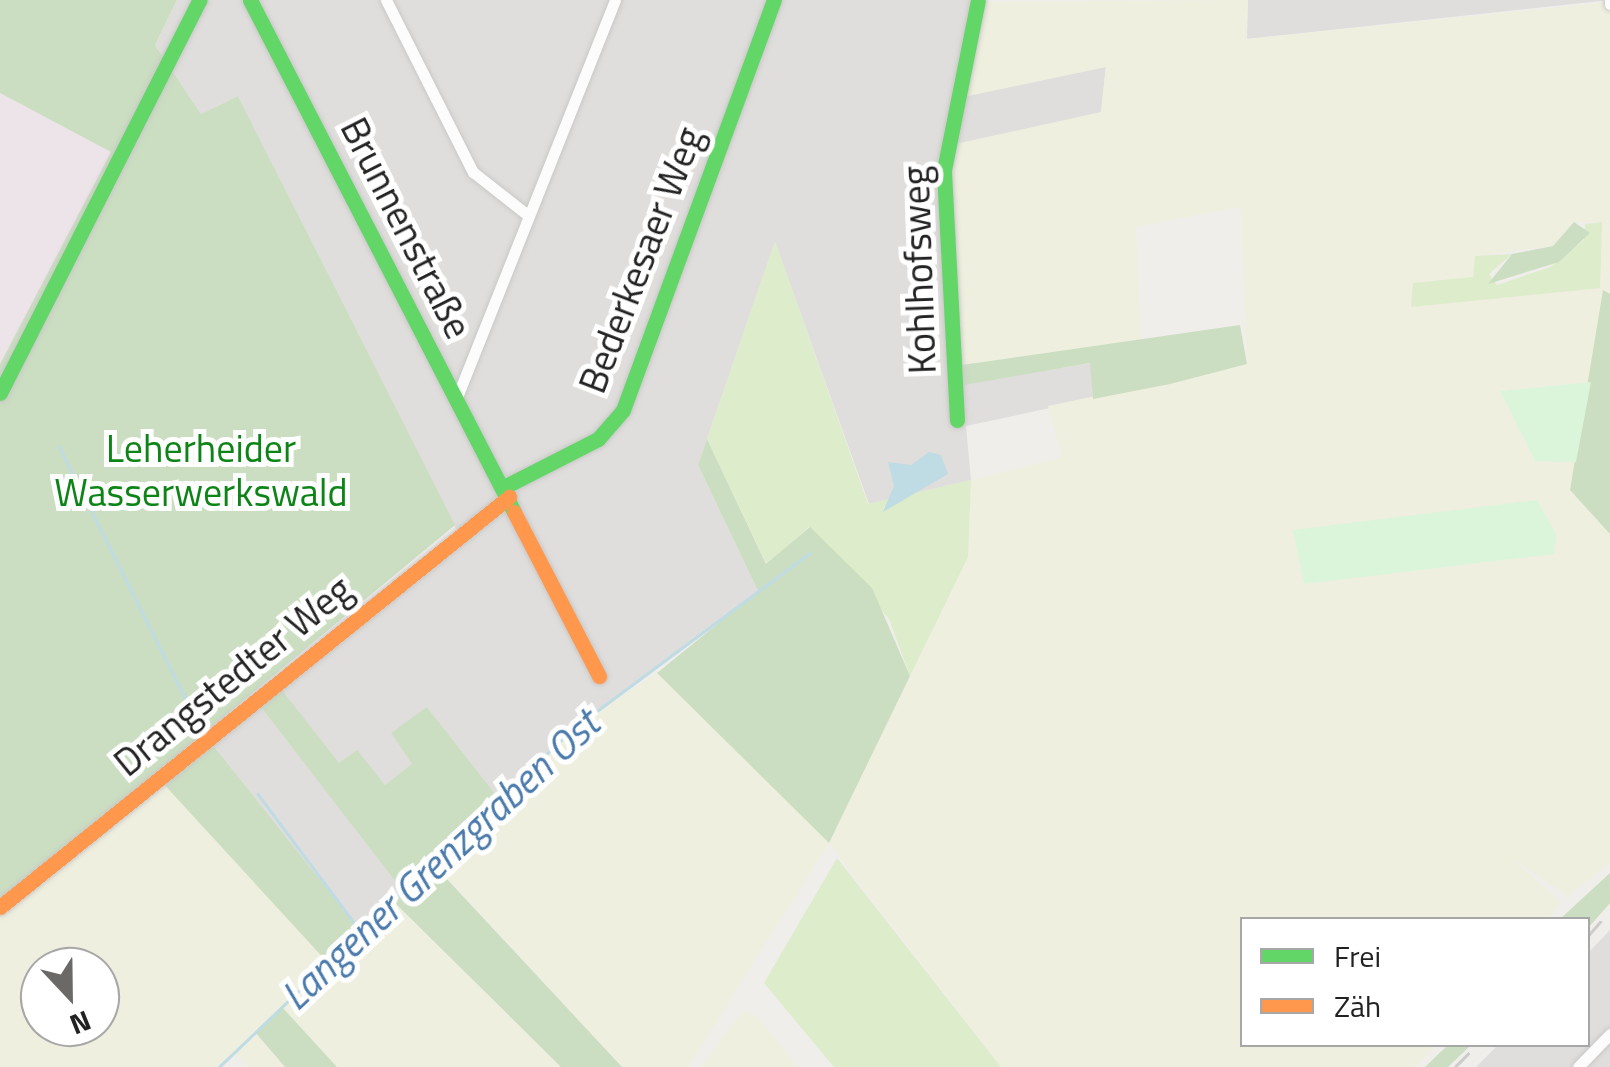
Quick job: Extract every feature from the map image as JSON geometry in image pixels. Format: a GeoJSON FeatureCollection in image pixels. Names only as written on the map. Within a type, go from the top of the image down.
{"type":"FeatureCollection","features":[{"type":"Feature","properties":{"kind":"street"},"geometry":{"type":"LineString","coordinates":[[0,393],[199,0]]}},
{"type":"Feature","properties":{"kind":"street","name":"Brunnenstraße"},"geometry":{"type":"LineString","coordinates":[[250,0],[600,676]]}},
{"type":"Feature","properties":{"kind":"street"},"geometry":{"type":"LineString","coordinates":[[386,0],[472,172],[529,216]]}},
{"type":"Feature","properties":{"kind":"street"},"geometry":{"type":"LineString","coordinates":[[457,397],[614,0]]}},
{"type":"Feature","properties":{"kind":"street","name":"Bederkesaer Weg"},"geometry":{"type":"LineString","coordinates":[[506,492],[598,439],[623,410],[774,0]]}},
{"type":"Feature","properties":{"kind":"street","name":"Kohlhofsweg"},"geometry":{"type":"LineString","coordinates":[[957,420],[944,170],[978,0]]}},
{"type":"Feature","properties":{"kind":"street","name":"Drangstedter Weg"},"geometry":{"type":"LineString","coordinates":[[0,907],[506,492]]}},
{"type":"Feature","properties":{"kind":"street"},"geometry":{"type":"LineString","coordinates":[[1598,1067],[1583,1062],[1610,1034]]}},
{"type":"Feature","properties":{"kind":"shaded area"},"geometry":{"type":"Polygon","coordinates":[[[177,0],[982,0],[1106,66],[1101,112],[964,384],[1091,363],[1093,399],[966,426],[971,480],[869,504],[775,242],[698,465],[758,591],[574,728],[500,800],[427,707],[413,764],[385,785],[339,764],[279,686],[463,543],[238,96],[201,114],[155,45],[177,0]]]}},
{"type":"Feature","properties":{"kind":"shaded area"},"geometry":{"type":"Polygon","coordinates":[[[1248,0],[1610,0],[1246,39],[1248,0]]]}},
{"type":"Feature","properties":{"kind":"shaded area"},"geometry":{"type":"Polygon","coordinates":[[[0,93],[112,152],[0,364],[0,93]]]}},
{"type":"Feature","properties":{"kind":"shaded area"},"geometry":{"type":"Polygon","coordinates":[[[257,702],[405,891],[357,929],[209,740],[257,702]]]}},
{"type":"Feature","properties":{"kind":"shaded area"},"geometry":{"type":"Polygon","coordinates":[[[1610,930],[1610,1067],[1476,1067],[1496,1047],[1590,1047],[1590,951],[1610,930]]]}},
{"type":"Feature","properties":{"kind":"green space","name":"Leherheider Wasserwerkswald"},"geometry":{"type":"Polygon","coordinates":[[[0,0],[177,0],[155,45],[201,114],[238,96],[455,525],[0,902],[0,364],[111,152],[0,93],[0,0]]]}},
{"type":"Feature","properties":{"kind":"green space"},"geometry":{"type":"Polygon","coordinates":[[[1248,0],[1247,39],[1610,2],[1610,294],[1602,291],[1591,382],[1501,391],[1534,461],[1576,462],[1570,490],[1610,534],[1610,863],[1568,896],[1511,858],[1561,902],[1550,917],[1240,917],[1240,1047],[1436,1047],[1414,1067],[1001,1067],[829,843],[688,1067],[622,1067],[433,863],[574,728],[657,673],[829,842],[968,557],[971,480],[1062,457],[1048,406],[1247,364],[1240,207],[1136,227],[1141,340],[962,365],[948,205],[955,144],[1101,112],[1106,67],[963,97],[981,2],[1248,0]],[[1574,222],[1553,246],[1475,256],[1474,277],[1413,283],[1599,288],[1601,222],[1574,222]]]}},
{"type":"Feature","properties":{"kind":"green space"},"geometry":{"type":"Polygon","coordinates":[[[1574,222],[1590,233],[1559,262],[1488,284],[1512,254],[1553,246],[1574,222]]]}},
{"type":"Feature","properties":{"kind":"green space"},"geometry":{"type":"Polygon","coordinates":[[[1602,222],[1600,288],[1411,307],[1413,283],[1473,277],[1475,256],[1512,254],[1489,274],[1497,285],[1550,267],[1584,240],[1585,224],[1602,222]]]}},
{"type":"Feature","properties":{"kind":"green space"},"geometry":{"type":"Polygon","coordinates":[[[775,241],[868,504],[971,480],[968,557],[910,676],[889,619],[809,527],[767,565],[707,439],[775,241]]]}},
{"type":"Feature","properties":{"kind":"green space"},"geometry":{"type":"Polygon","coordinates":[[[1603,290],[1610,294],[1610,534],[1570,490],[1603,290]]]}},
{"type":"Feature","properties":{"kind":"green space"},"geometry":{"type":"Polygon","coordinates":[[[1240,325],[1247,364],[1170,384],[1093,399],[1090,363],[964,385],[962,365],[1240,325]]]}},
{"type":"Feature","properties":{"kind":"green space"},"geometry":{"type":"Polygon","coordinates":[[[1591,382],[1576,462],[1535,461],[1500,391],[1591,382]]]}},
{"type":"Feature","properties":{"kind":"green space"},"geometry":{"type":"Polygon","coordinates":[[[707,439],[766,564],[810,527],[872,588],[910,676],[829,843],[657,673],[758,591],[698,465],[707,439]]]}},
{"type":"Feature","properties":{"kind":"green space"},"geometry":{"type":"Polygon","coordinates":[[[1537,500],[1556,534],[1554,554],[1304,584],[1293,530],[1537,500]]]}},
{"type":"Feature","properties":{"kind":"green space"},"geometry":{"type":"Polygon","coordinates":[[[279,686],[339,763],[357,750],[385,785],[412,764],[391,733],[427,707],[500,800],[433,864],[622,1067],[561,1067],[393,901],[403,891],[257,702],[279,686]]]}},
{"type":"Feature","properties":{"kind":"green space"},"geometry":{"type":"Polygon","coordinates":[[[209,740],[361,932],[328,963],[160,780],[209,740]]]}},
{"type":"Feature","properties":{"kind":"green space"},"geometry":{"type":"Polygon","coordinates":[[[160,780],[328,962],[393,901],[561,1067],[337,1067],[282,1007],[255,1033],[285,1067],[248,1067],[235,1052],[219,1067],[0,1067],[0,912],[160,780]]]}},
{"type":"Feature","properties":{"kind":"green space"},"geometry":{"type":"Polygon","coordinates":[[[837,858],[1001,1067],[834,1067],[764,983],[837,858]]]}},
{"type":"Feature","properties":{"kind":"green space"},"geometry":{"type":"Polygon","coordinates":[[[1610,873],[1610,903],[1590,926],[1590,917],[1562,917],[1610,873]]]}},
{"type":"Feature","properties":{"kind":"green space"},"geometry":{"type":"Polygon","coordinates":[[[282,1006],[337,1067],[285,1067],[255,1032],[282,1006]]]}},
{"type":"Feature","properties":{"kind":"green space"},"geometry":{"type":"Polygon","coordinates":[[[743,1010],[758,1017],[798,1067],[701,1067],[743,1010]]]}},
{"type":"Feature","properties":{"kind":"green space"},"geometry":{"type":"Polygon","coordinates":[[[1446,1047],[1469,1047],[1448,1067],[1425,1067],[1446,1047]]]}},
{"type":"Feature","properties":{"kind":"water"},"geometry":{"type":"Polygon","coordinates":[[[929,452],[941,455],[948,474],[883,512],[894,486],[888,462],[911,465],[929,452]]]}},
{"type":"Feature","properties":{"kind":"waterway"},"geometry":{"type":"LineString","coordinates":[[59,446],[202,731]]}},
{"type":"Feature","properties":{"kind":"waterway","name":"Langener Grenzgraben Ost"},"geometry":{"type":"LineString","coordinates":[[219,1067],[574,728],[810,553]]}},
{"type":"Feature","properties":{"kind":"waterway"},"geometry":{"type":"LineString","coordinates":[[258,794],[359,929]]}},
{"type":"Feature","properties":{"kind":"railway"},"geometry":{"type":"LineString","coordinates":[[1590,934],[1610,911]]}},
{"type":"Feature","properties":{"kind":"railway"},"geometry":{"type":"LineString","coordinates":[[1455,1067],[1475,1047]]}},
{"type":"Feature","properties":{"kind":"traffic: fast"},"geometry":{"type":"LineString","coordinates":[[0,393],[199,0]]}},
{"type":"Feature","properties":{"kind":"traffic: fast"},"geometry":{"type":"LineString","coordinates":[[250,0],[514,512]]}},
{"type":"Feature","properties":{"kind":"traffic: fast"},"geometry":{"type":"LineString","coordinates":[[504,487],[598,439],[623,410],[774,0]]}},
{"type":"Feature","properties":{"kind":"traffic: fast"},"geometry":{"type":"LineString","coordinates":[[957,420],[944,170],[978,0]]}},
{"type":"Feature","properties":{"kind":"traffic: slow"},"geometry":{"type":"LineString","coordinates":[[0,907],[509,497]]}},
{"type":"Feature","properties":{"kind":"traffic: slow"},"geometry":{"type":"LineString","coordinates":[[514,512],[599,676]]}}]}
